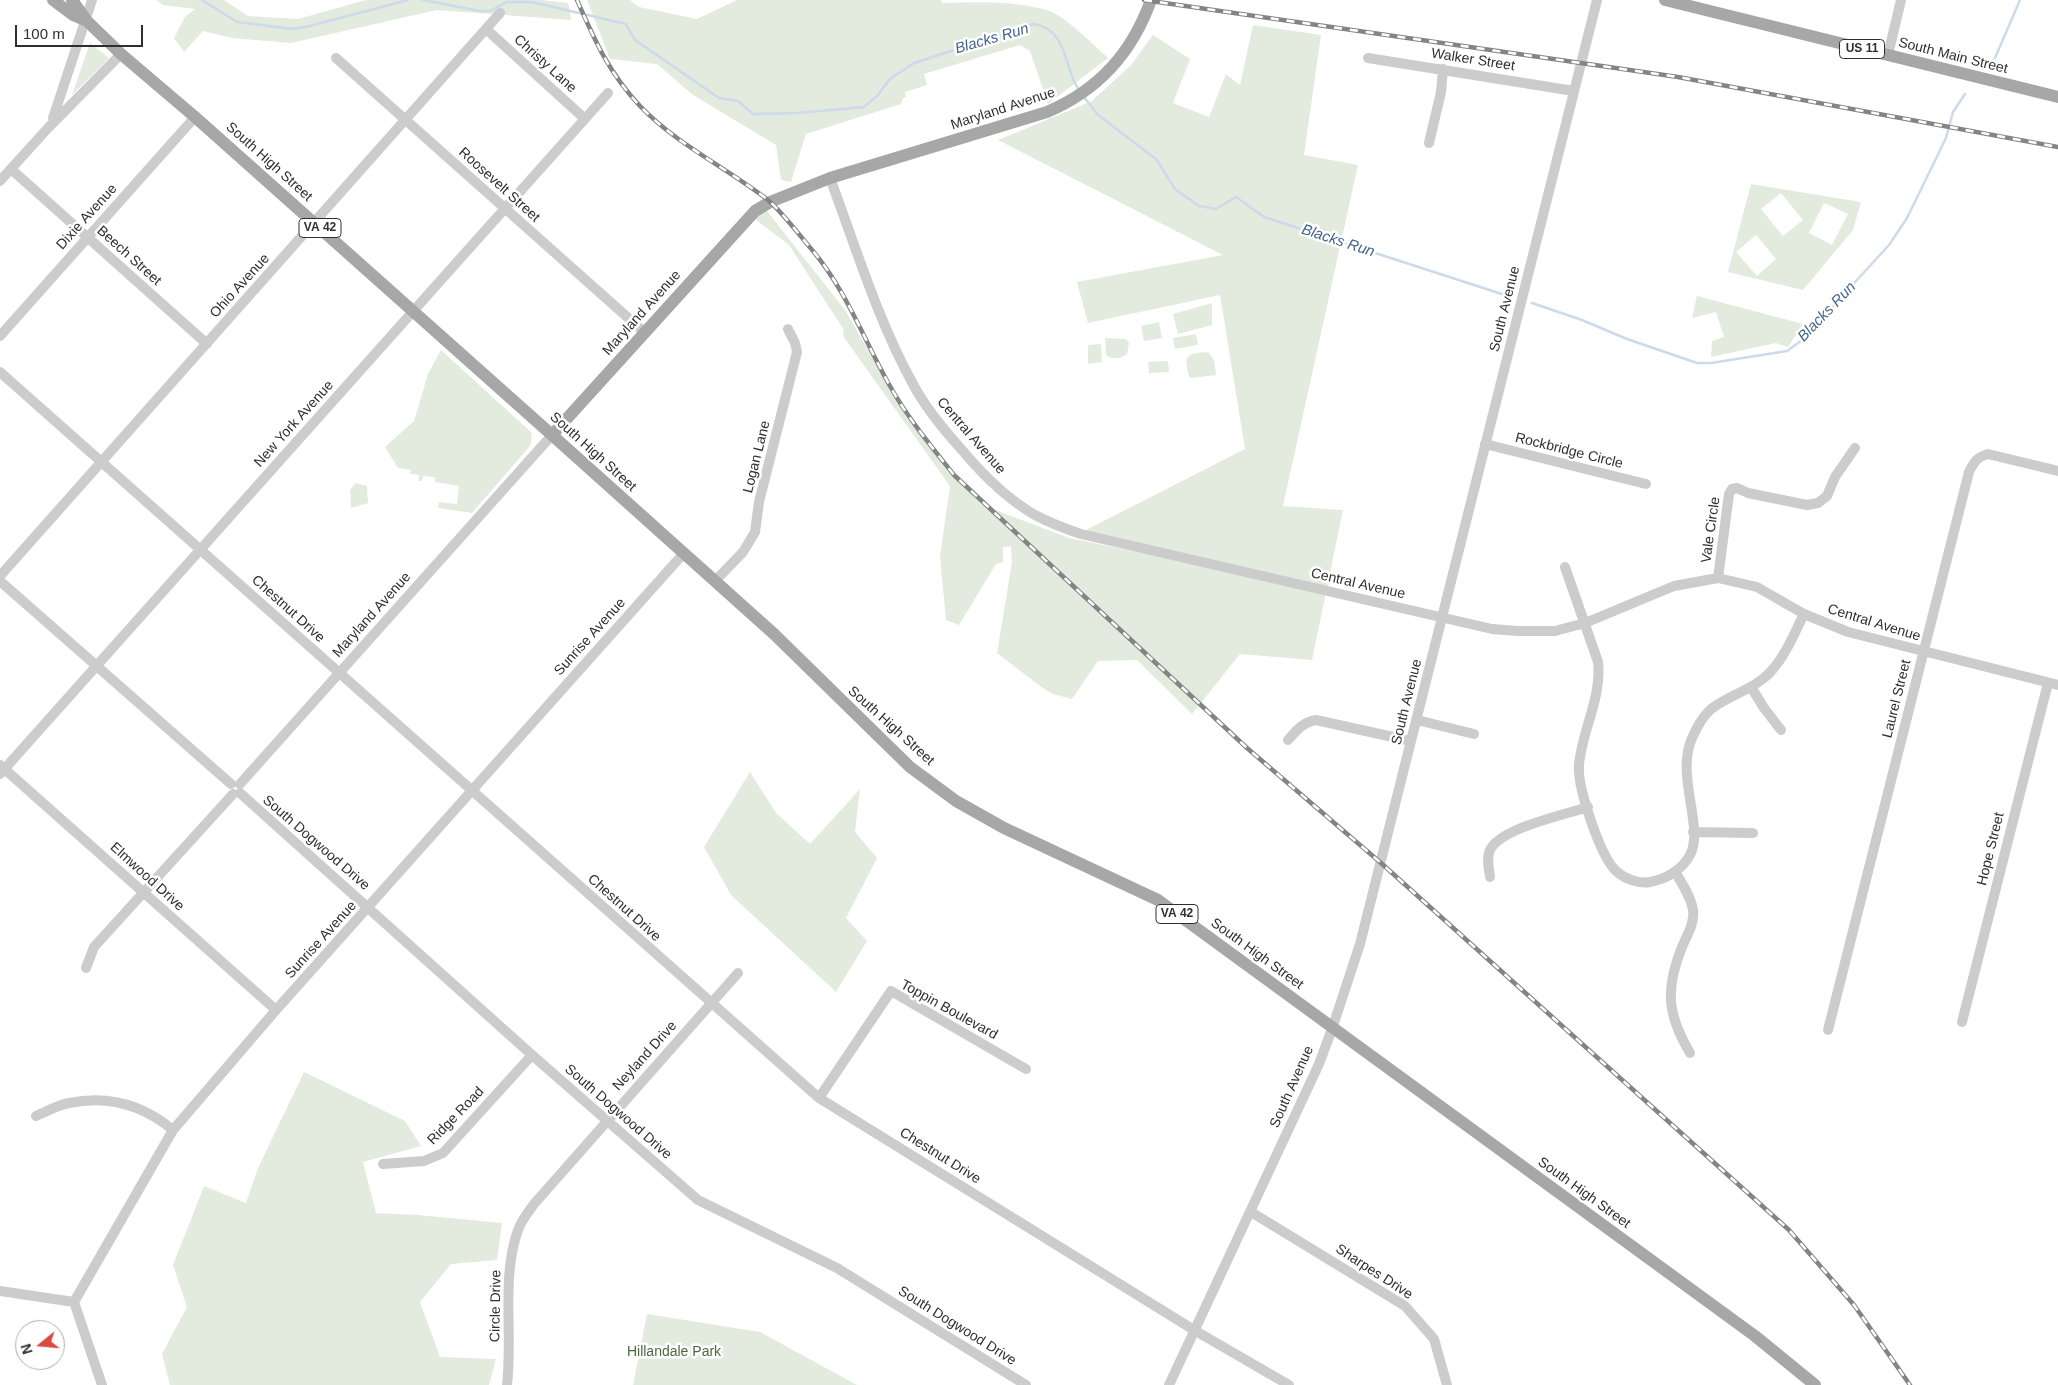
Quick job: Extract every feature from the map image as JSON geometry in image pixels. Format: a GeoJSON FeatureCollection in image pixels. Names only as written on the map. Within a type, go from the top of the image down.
{"type":"FeatureCollection","features":[{"type":"Feature","properties":{"kind":"main road","name":"South High Street"},"geometry":{"type":"LineString","coordinates":[[53,0],[73,15],[87,20],[121,54],[195,117],[552,435],[774,634],[910,767],[956,800],[1004,828],[1158,900],[1755,1336],[1816,1385]]}},
{"type":"Feature","properties":{"kind":"main road","name":"VA 42"},"geometry":{"type":"LineString","coordinates":[[72,0],[87,20]]}},
{"type":"Feature","properties":{"kind":"main road","name":"Maryland Avenue"},"geometry":{"type":"LineString","coordinates":[[552,435],[756,211],[770,202],[830,178],[1047,112],[1074,99],[1109,73],[1131,42],[1151,0]]}},
{"type":"Feature","properties":{"kind":"main road","name":"South Main Street"},"geometry":{"type":"LineString","coordinates":[[1665,0],[2058,97]]}},
{"type":"Feature","properties":{"kind":"street"},"geometry":{"type":"LineString","coordinates":[[48,128],[56,113],[92,0]]}},
{"type":"Feature","properties":{"kind":"street","name":"South Avenue"},"geometry":{"type":"LineString","coordinates":[[1169,1385],[1319,1064],[1367,918],[1596,0]]}},
{"type":"Feature","properties":{"kind":"street"},"geometry":{"type":"LineString","coordinates":[[1888,55],[1901,0]]}},
{"type":"Feature","properties":{"kind":"street","name":"Ohio Avenue"},"geometry":{"type":"LineString","coordinates":[[0,576],[315,224],[500,13]]}},
{"type":"Feature","properties":{"kind":"street","name":"Christy Lane"},"geometry":{"type":"LineString","coordinates":[[486,29],[585,119]]}},
{"type":"Feature","properties":{"kind":"street"},"geometry":{"type":"LineString","coordinates":[[0,181],[48,128],[121,54]]}},
{"type":"Feature","properties":{"kind":"street","name":"Roosevelt Street"},"geometry":{"type":"LineString","coordinates":[[336,58],[644,332]]}},
{"type":"Feature","properties":{"kind":"street","name":"Walker Street"},"geometry":{"type":"LineString","coordinates":[[1368,58],[1574,91]]}},
{"type":"Feature","properties":{"kind":"street"},"geometry":{"type":"LineString","coordinates":[[1429,143],[1440,99],[1444,69]]}},
{"type":"Feature","properties":{"kind":"street","name":"New York Avenue"},"geometry":{"type":"LineString","coordinates":[[1,769],[96,666],[608,93]]}},
{"type":"Feature","properties":{"kind":"street","name":"Dixie Avenue"},"geometry":{"type":"LineString","coordinates":[[0,336],[195,117]]}},
{"type":"Feature","properties":{"kind":"street","name":"Beech Street"},"geometry":{"type":"LineString","coordinates":[[10,170],[88,237],[206,344]]}},
{"type":"Feature","properties":{"kind":"street","name":"Central Avenue"},"geometry":{"type":"LineString","coordinates":[[830,178],[882,319],[895,350],[915,387],[940,425],[990,482],[1036,516],[1081,534],[1492,629],[1555,631],[1585,624],[1674,586],[1718,578],[1757,587],[1804,614],[1848,632],[2053,684]]}},
{"type":"Feature","properties":{"kind":"street","name":"Logan Lane"},"geometry":{"type":"LineString","coordinates":[[714,581],[746,548],[755,532],[760,502],[797,352],[788,329]]}},
{"type":"Feature","properties":{"kind":"street","name":"Chestnut Drive"},"geometry":{"type":"LineString","coordinates":[[0,372],[819,1098],[1194,1330],[1289,1385]]}},
{"type":"Feature","properties":{"kind":"street","name":"Maryland Avenue"},"geometry":{"type":"LineString","coordinates":[[86,968],[94,948],[552,435]]}},
{"type":"Feature","properties":{"kind":"street","name":"Rockbridge Circle"},"geometry":{"type":"LineString","coordinates":[[1485,444],[1646,484]]}},
{"type":"Feature","properties":{"kind":"street","name":"Vale Circle"},"geometry":{"type":"LineString","coordinates":[[1718,578],[1730,494],[1736,488],[1748,493],[1807,504],[1818,503],[1827,496],[1834,477],[1854,448]]}},
{"type":"Feature","properties":{"kind":"street","name":"Laurel Street"},"geometry":{"type":"LineString","coordinates":[[1828,1030],[1969,472],[1979,457],[1988,454],[2058,471]]}},
{"type":"Feature","properties":{"kind":"street","name":"Sunrise Avenue"},"geometry":{"type":"LineString","coordinates":[[74,1302],[173,1130],[276,1010],[683,554]]}},
{"type":"Feature","properties":{"kind":"street"},"geometry":{"type":"LineString","coordinates":[[1565,567],[1598,662],[1600,677],[1579,762],[1580,786],[1604,855],[1614,870],[1623,877],[1637,882],[1665,878],[1675,872],[1690,856],[1694,846],[1694,832],[1686,772],[1691,739],[1710,710],[1765,677],[1780,659],[1804,614]]}},
{"type":"Feature","properties":{"kind":"street","name":"South Dogwood Drive"},"geometry":{"type":"LineString","coordinates":[[0,581],[698,1200],[837,1268],[1026,1385]]}},
{"type":"Feature","properties":{"kind":"street","name":"Hope Street"},"geometry":{"type":"LineString","coordinates":[[1962,1022],[2053,684]]}},
{"type":"Feature","properties":{"kind":"street"},"geometry":{"type":"LineString","coordinates":[[1751,687],[1781,730]]}},
{"type":"Feature","properties":{"kind":"street"},"geometry":{"type":"LineString","coordinates":[[1288,740],[1297,729],[1307,722],[1318,720],[1411,741]]}},
{"type":"Feature","properties":{"kind":"street"},"geometry":{"type":"LineString","coordinates":[[1416,720],[1474,734]]}},
{"type":"Feature","properties":{"kind":"street","name":"Elmwood Drive"},"geometry":{"type":"LineString","coordinates":[[1,769],[276,1010]]}},
{"type":"Feature","properties":{"kind":"street"},"geometry":{"type":"LineString","coordinates":[[1490,877],[1489,853],[1502,837],[1517,830],[1588,807]]}},
{"type":"Feature","properties":{"kind":"street"},"geometry":{"type":"LineString","coordinates":[[1694,832],[1753,833]]}},
{"type":"Feature","properties":{"kind":"street"},"geometry":{"type":"LineString","coordinates":[[1675,872],[1690,900],[1693,917],[1674,975],[1670,1007],[1674,1023],[1690,1053]]}},
{"type":"Feature","properties":{"kind":"street","name":"Neyland Drive"},"geometry":{"type":"LineString","coordinates":[[519,1228],[534,1204],[606,1120],[738,973]]}},
{"type":"Feature","properties":{"kind":"street","name":"Toppin Boulevard"},"geometry":{"type":"LineString","coordinates":[[819,1098],[891,991],[1026,1069]]}},
{"type":"Feature","properties":{"kind":"street","name":"Ridge Road"},"geometry":{"type":"LineString","coordinates":[[383,1164],[424,1161],[443,1152],[532,1054]]}},
{"type":"Feature","properties":{"kind":"street"},"geometry":{"type":"LineString","coordinates":[[36,1116],[67,1103],[100,1099],[134,1106],[164,1122],[173,1130]]}},
{"type":"Feature","properties":{"kind":"street","name":"Sharpes Drive"},"geometry":{"type":"LineString","coordinates":[[1251,1212],[1405,1306],[1434,1339],[1446,1385]]}},
{"type":"Feature","properties":{"kind":"street","name":"Circle Drive"},"geometry":{"type":"LineString","coordinates":[[507,1385],[511,1260],[519,1228]]}},
{"type":"Feature","properties":{"kind":"street"},"geometry":{"type":"LineString","coordinates":[[0,1290],[74,1302],[102,1385]]}},
{"type":"Feature","properties":{"kind":"green space"},"geometry":{"type":"Polygon","coordinates":[[[156,0],[224,0],[248,16],[298,19],[366,0],[542,0],[568,3],[571,20],[437,10],[291,43],[232,38],[203,31],[184,52],[174,38],[185,17],[195,9],[163,5],[156,0]]]}},
{"type":"Feature","properties":{"kind":"green space"},"geometry":{"type":"Polygon","coordinates":[[[587,0],[630,0],[639,7],[697,19],[737,0],[941,0],[942,3],[983,2],[1026,5],[1052,12],[1060,17],[1108,58],[1048,104],[1030,51],[1020,45],[924,74],[927,85],[905,92],[906,97],[903,98],[901,104],[806,134],[791,182],[781,180],[776,145],[693,95],[657,64],[610,59],[587,0]]]}},
{"type":"Feature","properties":{"kind":"green space"},"geometry":{"type":"Polygon","coordinates":[[[1253,25],[1321,35],[1304,155],[1358,165],[1283,506],[1343,510],[1312,660],[1240,654],[1192,714],[1137,660],[1098,661],[1072,699],[1053,694],[997,653],[1012,562],[1011,546],[1003,547],[1003,562],[996,564],[959,625],[946,620],[940,556],[950,486],[843,336],[844,330],[789,245],[751,216],[763,206],[845,310],[907,418],[948,471],[982,505],[1069,538],[1295,584],[1084,531],[1245,449],[1220,295],[1088,323],[1077,282],[1223,255],[998,140],[1092,101],[1131,65],[1153,35],[1190,59],[1173,103],[1209,117],[1226,74],[1240,85],[1253,25]]]}},
{"type":"Feature","properties":{"kind":"green space"},"geometry":{"type":"Polygon","coordinates":[[[90,43],[109,58],[72,95],[90,43]]]}},
{"type":"Feature","properties":{"kind":"green space"},"geometry":{"type":"Polygon","coordinates":[[[1751,184],[1861,202],[1853,230],[1803,290],[1728,272],[1751,184]],[[1781,193],[1761,209],[1783,236],[1803,220],[1781,193]],[[1824,203],[1809,233],[1832,245],[1848,214],[1824,203]],[[1756,235],[1736,252],[1757,276],[1776,259],[1756,235]]]}},
{"type":"Feature","properties":{"kind":"green space"},"geometry":{"type":"Polygon","coordinates":[[[1697,296],[1803,324],[1788,347],[1776,343],[1711,357],[1712,341],[1724,337],[1716,312],[1692,318],[1697,296]]]}},
{"type":"Feature","properties":{"kind":"green space"},"geometry":{"type":"Polygon","coordinates":[[[1212,303],[1212,325],[1178,334],[1173,314],[1212,303]]]}},
{"type":"Feature","properties":{"kind":"green space"},"geometry":{"type":"Polygon","coordinates":[[[1159,322],[1162,338],[1144,341],[1141,326],[1159,322]]]}},
{"type":"Feature","properties":{"kind":"green space"},"geometry":{"type":"Polygon","coordinates":[[[1196,334],[1198,345],[1175,349],[1173,338],[1196,334]]]}},
{"type":"Feature","properties":{"kind":"green space"},"geometry":{"type":"Polygon","coordinates":[[[1105,338],[1126,339],[1129,343],[1127,354],[1116,358],[1106,355],[1105,338]]]}},
{"type":"Feature","properties":{"kind":"green space"},"geometry":{"type":"Polygon","coordinates":[[[1101,344],[1102,362],[1088,364],[1088,345],[1101,344]]]}},
{"type":"Feature","properties":{"kind":"green space"},"geometry":{"type":"Polygon","coordinates":[[[441,350],[531,432],[532,437],[530,446],[472,513],[438,508],[439,502],[457,504],[459,486],[435,482],[435,477],[423,476],[422,481],[419,481],[419,475],[410,474],[411,470],[398,468],[385,447],[414,421],[428,374],[441,350]]]}},
{"type":"Feature","properties":{"kind":"green space"},"geometry":{"type":"Polygon","coordinates":[[[1208,352],[1214,360],[1216,375],[1191,378],[1186,362],[1187,358],[1192,354],[1208,352]]]}},
{"type":"Feature","properties":{"kind":"green space"},"geometry":{"type":"Polygon","coordinates":[[[1168,361],[1169,372],[1149,373],[1148,362],[1168,361]]]}},
{"type":"Feature","properties":{"kind":"green space"},"geometry":{"type":"Polygon","coordinates":[[[356,483],[367,486],[368,503],[351,508],[350,490],[356,483]]]}},
{"type":"Feature","properties":{"kind":"green space"},"geometry":{"type":"Polygon","coordinates":[[[750,772],[776,813],[810,844],[860,789],[855,832],[877,858],[846,918],[867,941],[836,992],[731,895],[704,847],[750,772]]]}},
{"type":"Feature","properties":{"kind":"green space"},"geometry":{"type":"Polygon","coordinates":[[[304,1072],[405,1121],[421,1146],[363,1162],[376,1213],[502,1223],[497,1260],[451,1264],[420,1302],[440,1357],[496,1359],[489,1385],[170,1385],[162,1354],[187,1307],[173,1265],[204,1186],[246,1203],[258,1168],[304,1072]]]}},
{"type":"Feature","properties":{"kind":"green space","name":"Hillandale Park"},"geometry":{"type":"Polygon","coordinates":[[[647,1314],[760,1332],[857,1385],[633,1385],[647,1314]]]}},
{"type":"Feature","properties":{"kind":"waterway","name":"Blacks Run"},"geometry":{"type":"LineString","coordinates":[[202,0],[237,22],[291,29],[306,27],[408,0]]}},
{"type":"Feature","properties":{"kind":"waterway","name":"Blacks Run"},"geometry":{"type":"LineString","coordinates":[[423,0],[480,11],[490,11],[507,2],[532,2],[626,24],[635,40],[719,98],[738,101],[753,114],[797,113],[864,107],[878,95],[890,79],[914,63],[1034,24],[1054,34],[1064,51],[1070,71],[1079,90]]}},
{"type":"Feature","properties":{"kind":"waterway","name":"Blacks Run"},"geometry":{"type":"LineString","coordinates":[[1995,58],[2020,0]]}},
{"type":"Feature","properties":{"kind":"waterway","name":"Blacks Run"},"geometry":{"type":"LineString","coordinates":[[1532,303],[1697,363],[1711,363],[1787,351],[1802,340],[1889,245],[1907,218],[1946,138],[1953,112],[1965,94]]}},
{"type":"Feature","properties":{"kind":"waterway","name":"Blacks Run"},"geometry":{"type":"LineString","coordinates":[[1084,97],[1098,115],[1156,159],[1175,189],[1199,206],[1216,209],[1236,197],[1264,217],[1508,296]]}},
{"type":"Feature","properties":{"kind":"railway"},"geometry":{"type":"LineString","coordinates":[[577,0],[611,69],[640,106],[669,132],[768,200],[813,251],[836,283],[897,398],[954,475],[1247,748],[1381,863],[1789,1230],[1854,1305],[1910,1385]]}},
{"type":"Feature","properties":{"kind":"railway"},"geometry":{"type":"LineString","coordinates":[[1144,0],[1678,77],[2058,147]]}}]}
